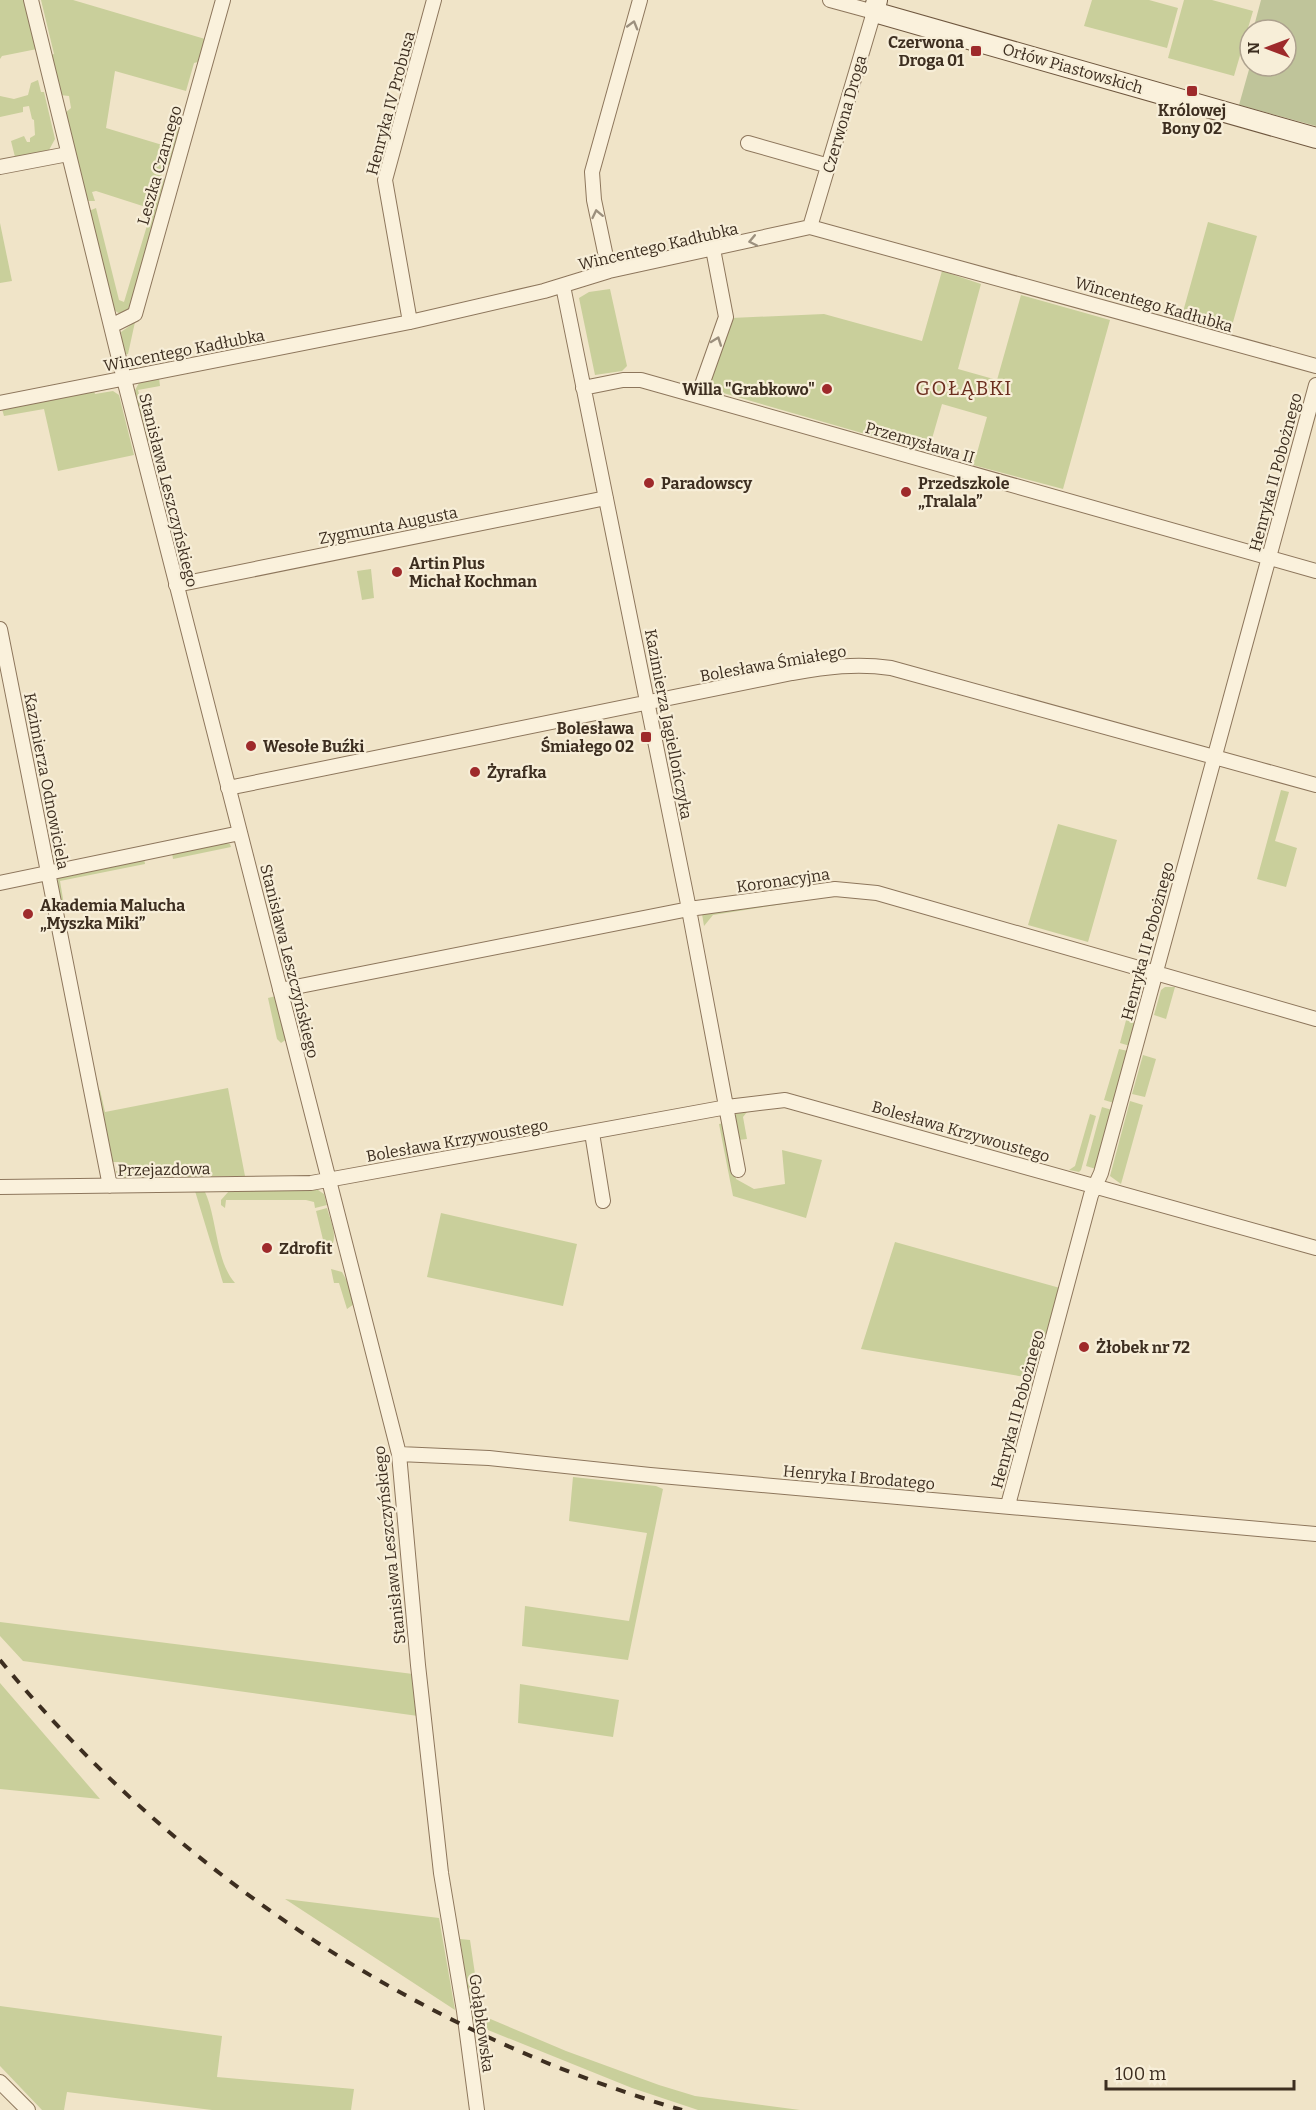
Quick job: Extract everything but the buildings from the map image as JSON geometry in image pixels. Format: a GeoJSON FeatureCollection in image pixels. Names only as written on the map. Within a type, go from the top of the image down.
{"type":"FeatureCollection","features":[{"type":"Feature","properties":{"kind":"street","name":"Stanisława Leszczyńskiego"},"geometry":{"type":"LineString","coordinates":[[31,0],[176,585],[399,1454],[418,1665],[441,1873],[452,1942]]}},
{"type":"Feature","properties":{"kind":"street","name":"Leszka Czarnego"},"geometry":{"type":"LineString","coordinates":[[111,326],[135,314],[223,0]]}},
{"type":"Feature","properties":{"kind":"street","name":"Henryka IV Probusa"},"geometry":{"type":"LineString","coordinates":[[410,322],[385,180],[434,0]]}},
{"type":"Feature","properties":{"kind":"street"},"geometry":{"type":"LineString","coordinates":[[609,271],[594,200],[592,172],[640,0]]}},
{"type":"Feature","properties":{"kind":"street","name":"Orłów Piastowskich"},"geometry":{"type":"LineString","coordinates":[[830,0],[876,6],[1316,138]]}},
{"type":"Feature","properties":{"kind":"street","name":"Czerwona Droga"},"geometry":{"type":"LineString","coordinates":[[810,227],[876,6]]}},
{"type":"Feature","properties":{"kind":"street"},"geometry":{"type":"LineString","coordinates":[[748,143],[829,166]]}},
{"type":"Feature","properties":{"kind":"street"},"geometry":{"type":"LineString","coordinates":[[0,168],[68,154]]}},
{"type":"Feature","properties":{"kind":"street","name":"Wincentego Kadłubka"},"geometry":{"type":"LineString","coordinates":[[0,404],[410,322],[563,286],[609,271],[810,227],[1316,366]]}},
{"type":"Feature","properties":{"kind":"street"},"geometry":{"type":"LineString","coordinates":[[698,396],[726,317],[713,249]]}},
{"type":"Feature","properties":{"kind":"street","name":"Kazimierza Jagiellończyka"},"geometry":{"type":"LineString","coordinates":[[563,286],[648,703],[738,1170]]}},
{"type":"Feature","properties":{"kind":"street","name":"Przemysława II"},"geometry":{"type":"LineString","coordinates":[[583,388],[634,379],[1316,571]]}},
{"type":"Feature","properties":{"kind":"street","name":"Henryka II Pobożnego"},"geometry":{"type":"LineString","coordinates":[[1008,1505],[1094,1185],[1101,1173],[1316,385]]}},
{"type":"Feature","properties":{"kind":"street","name":"Zygmunta Augusta"},"geometry":{"type":"LineString","coordinates":[[176,585],[606,498]]}},
{"type":"Feature","properties":{"kind":"street","name":"Kazimierza Odnowiciela"},"geometry":{"type":"LineString","coordinates":[[0,629],[110,1186]]}},
{"type":"Feature","properties":{"kind":"street","name":"Bolesława Śmiałego"},"geometry":{"type":"LineString","coordinates":[[228,788],[832,666],[866,664],[891,668],[1316,786]]}},
{"type":"Feature","properties":{"kind":"street"},"geometry":{"type":"LineString","coordinates":[[0,883],[240,833]]}},
{"type":"Feature","properties":{"kind":"street","name":"Koronacyjna"},"geometry":{"type":"LineString","coordinates":[[280,990],[688,909],[847,889],[877,893],[1316,1019]]}},
{"type":"Feature","properties":{"kind":"street","name":"Bolesława Krzywoustego"},"geometry":{"type":"LineString","coordinates":[[327,1180],[727,1107],[785,1100],[1316,1248]]}},
{"type":"Feature","properties":{"kind":"street"},"geometry":{"type":"LineString","coordinates":[[592,1133],[603,1201]]}},
{"type":"Feature","properties":{"kind":"street","name":"Przejazdowa"},"geometry":{"type":"LineString","coordinates":[[0,1187],[298,1185],[327,1180]]}},
{"type":"Feature","properties":{"kind":"street","name":"Henryka I Brodatego"},"geometry":{"type":"LineString","coordinates":[[399,1454],[489,1458],[650,1475],[1316,1534]]}},
{"type":"Feature","properties":{"kind":"street","name":"Gołąbkowska"},"geometry":{"type":"LineString","coordinates":[[452,1942],[477,2110]]}},
{"type":"Feature","properties":{"kind":"street"},"geometry":{"type":"LineString","coordinates":[[0,2082],[28,2110]]}},
{"type":"Feature","properties":{"kind":"green space"},"geometry":{"type":"Polygon","coordinates":[[[0,0],[24,0],[37,49],[2,56],[0,59],[0,0]]]}},
{"type":"Feature","properties":{"kind":"green space"},"geometry":{"type":"Polygon","coordinates":[[[41,0],[73,0],[205,39],[212,20],[201,61],[194,63],[186,91],[115,71],[106,128],[169,147],[177,121],[183,123],[171,164],[164,166],[161,177],[167,180],[130,310],[120,314],[114,310],[89,211],[96,208],[119,300],[124,302],[152,209],[96,191],[92,192],[95,201],[86,201],[65,113],[71,108],[69,96],[60,95],[51,55],[54,54],[41,0]]]}},
{"type":"Feature","properties":{"kind":"green space"},"geometry":{"type":"Polygon","coordinates":[[[1092,0],[1149,0],[1178,8],[1167,48],[1084,26],[1092,0]]]}},
{"type":"Feature","properties":{"kind":"green space"},"geometry":{"type":"Polygon","coordinates":[[[1184,0],[1212,0],[1253,11],[1251,18],[1238,18],[1238,62],[1234,76],[1168,58],[1184,0]]]}},
{"type":"Feature","properties":{"kind":"green space"},"geometry":{"type":"Polygon","coordinates":[[[1261,0],[1316,0],[1316,126],[1239,105],[1247,78],[1298,78],[1298,18],[1256,18],[1261,0]]]}},
{"type":"Feature","properties":{"kind":"green space"},"geometry":{"type":"Polygon","coordinates":[[[38,80],[41,92],[44,92],[55,139],[49,150],[15,157],[11,141],[24,136],[27,142],[30,142],[30,138],[35,135],[34,120],[29,106],[23,107],[23,112],[0,117],[0,96],[14,99],[28,95],[31,83],[38,80]]]}},
{"type":"Feature","properties":{"kind":"green space"},"geometry":{"type":"Polygon","coordinates":[[[1208,222],[1257,236],[1230,333],[1181,319],[1208,222]]]}},
{"type":"Feature","properties":{"kind":"green space"},"geometry":{"type":"Polygon","coordinates":[[[0,223],[12,281],[0,283],[0,223]]]}},
{"type":"Feature","properties":{"kind":"green space"},"geometry":{"type":"Polygon","coordinates":[[[942,271],[981,284],[958,369],[997,380],[1021,295],[1110,320],[1063,489],[969,464],[975,460],[987,417],[942,404],[929,449],[914,448],[706,388],[731,318],[824,314],[922,341],[942,271]]]}},
{"type":"Feature","properties":{"kind":"green space"},"geometry":{"type":"Polygon","coordinates":[[[610,289],[627,366],[622,371],[595,375],[579,298],[589,292],[610,289]]]}},
{"type":"Feature","properties":{"kind":"green space"},"geometry":{"type":"Polygon","coordinates":[[[135,322],[128,354],[124,355],[121,332],[135,322]]]}},
{"type":"Feature","properties":{"kind":"green space"},"geometry":{"type":"Polygon","coordinates":[[[159,378],[160,386],[138,390],[151,440],[147,441],[134,392],[139,383],[159,378]]]}},
{"type":"Feature","properties":{"kind":"green space"},"geometry":{"type":"Polygon","coordinates":[[[94,391],[95,394],[113,391],[119,395],[134,455],[58,471],[44,409],[4,416],[2,409],[94,391]]]}},
{"type":"Feature","properties":{"kind":"green space"},"geometry":{"type":"Polygon","coordinates":[[[371,569],[374,598],[362,600],[357,571],[371,569]]]}},
{"type":"Feature","properties":{"kind":"green space"},"geometry":{"type":"Polygon","coordinates":[[[1281,790],[1289,792],[1275,841],[1297,848],[1286,887],[1257,879],[1281,790]]]}},
{"type":"Feature","properties":{"kind":"green space"},"geometry":{"type":"Polygon","coordinates":[[[1058,824],[1117,840],[1088,942],[1028,925],[1058,824]]]}},
{"type":"Feature","properties":{"kind":"green space"},"geometry":{"type":"Polygon","coordinates":[[[230,844],[231,847],[173,859],[172,853],[230,844]]]}},
{"type":"Feature","properties":{"kind":"green space"},"geometry":{"type":"Polygon","coordinates":[[[144,858],[145,864],[60,881],[65,911],[60,912],[57,877],[144,858]]]}},
{"type":"Feature","properties":{"kind":"green space"},"geometry":{"type":"Polygon","coordinates":[[[787,900],[790,903],[713,915],[704,926],[702,914],[787,900]]]}},
{"type":"Feature","properties":{"kind":"green space"},"geometry":{"type":"Polygon","coordinates":[[[1165,987],[1175,987],[1166,1019],[1154,1015],[1161,990],[1165,987]]]}},
{"type":"Feature","properties":{"kind":"green space"},"geometry":{"type":"Polygon","coordinates":[[[276,996],[287,1039],[281,1043],[277,1039],[268,998],[276,996]]]}},
{"type":"Feature","properties":{"kind":"green space"},"geometry":{"type":"Polygon","coordinates":[[[1129,1009],[1139,1012],[1130,1046],[1120,1043],[1129,1009]]]}},
{"type":"Feature","properties":{"kind":"green space"},"geometry":{"type":"Polygon","coordinates":[[[1119,1049],[1128,1051],[1114,1103],[1104,1100],[1119,1049]]]}},
{"type":"Feature","properties":{"kind":"green space"},"geometry":{"type":"Polygon","coordinates":[[[1143,1055],[1156,1059],[1145,1097],[1132,1094],[1143,1055]]]}},
{"type":"Feature","properties":{"kind":"green space"},"geometry":{"type":"Polygon","coordinates":[[[228,1088],[245,1176],[118,1178],[116,1171],[120,1170],[119,1162],[109,1162],[95,1091],[100,1090],[105,1112],[228,1088]]]}},
{"type":"Feature","properties":{"kind":"green space"},"geometry":{"type":"Polygon","coordinates":[[[1130,1101],[1143,1105],[1121,1184],[1110,1176],[1130,1101]]]}},
{"type":"Feature","properties":{"kind":"green space"},"geometry":{"type":"Polygon","coordinates":[[[1102,1107],[1112,1110],[1096,1169],[1086,1166],[1102,1107]]]}},
{"type":"Feature","properties":{"kind":"green space"},"geometry":{"type":"Polygon","coordinates":[[[758,1110],[747,1112],[743,1117],[747,1139],[738,1140],[735,1114],[758,1110]]]}},
{"type":"Feature","properties":{"kind":"green space"},"geometry":{"type":"Polygon","coordinates":[[[1090,1114],[1096,1116],[1081,1170],[1079,1172],[1069,1170],[1075,1166],[1090,1114]]]}},
{"type":"Feature","properties":{"kind":"green space"},"geometry":{"type":"Polygon","coordinates":[[[724,1123],[736,1179],[754,1189],[785,1184],[782,1150],[822,1160],[806,1218],[733,1196],[719,1124],[724,1123]]]}},
{"type":"Feature","properties":{"kind":"green space"},"geometry":{"type":"Polygon","coordinates":[[[318,1190],[324,1194],[327,1205],[315,1208],[314,1202],[306,1200],[226,1200],[225,1208],[221,1205],[221,1200],[229,1191],[318,1190]]]}},
{"type":"Feature","properties":{"kind":"green space"},"geometry":{"type":"Polygon","coordinates":[[[195,1191],[205,1192],[220,1252],[235,1283],[223,1283],[195,1191]]]}},
{"type":"Feature","properties":{"kind":"green space"},"geometry":{"type":"Polygon","coordinates":[[[327,1208],[334,1237],[331,1248],[326,1252],[316,1211],[327,1208]]]}},
{"type":"Feature","properties":{"kind":"green space"},"geometry":{"type":"Polygon","coordinates":[[[441,1213],[577,1244],[563,1306],[427,1277],[441,1213]]]}},
{"type":"Feature","properties":{"kind":"green space"},"geometry":{"type":"Polygon","coordinates":[[[895,1242],[1060,1288],[1035,1375],[1031,1378],[861,1349],[895,1242]]]}},
{"type":"Feature","properties":{"kind":"green space"},"geometry":{"type":"Polygon","coordinates":[[[331,1269],[342,1272],[348,1283],[354,1304],[347,1309],[339,1283],[334,1283],[331,1269]]]}},
{"type":"Feature","properties":{"kind":"green space"},"geometry":{"type":"Polygon","coordinates":[[[573,1477],[656,1486],[663,1489],[628,1660],[522,1646],[525,1606],[629,1621],[647,1533],[569,1521],[573,1477]]]}},
{"type":"Feature","properties":{"kind":"green space"},"geometry":{"type":"Polygon","coordinates":[[[0,1622],[413,1674],[418,1716],[23,1661],[0,1636],[0,1622]]]}},
{"type":"Feature","properties":{"kind":"green space"},"geometry":{"type":"Polygon","coordinates":[[[0,1683],[100,1799],[0,1789],[0,1683]]]}},
{"type":"Feature","properties":{"kind":"green space"},"geometry":{"type":"Polygon","coordinates":[[[520,1684],[619,1700],[613,1737],[518,1723],[520,1684]]]}},
{"type":"Feature","properties":{"kind":"green space"},"geometry":{"type":"Polygon","coordinates":[[[285,1899],[439,1918],[455,2010],[285,1899]]]}},
{"type":"Feature","properties":{"kind":"green space"},"geometry":{"type":"Polygon","coordinates":[[[460,1939],[470,1940],[481,2015],[566,2051],[695,2096],[800,2110],[698,2110],[632,2088],[473,2024],[460,1939]]]}},
{"type":"Feature","properties":{"kind":"green space"},"geometry":{"type":"Polygon","coordinates":[[[0,2006],[222,2036],[217,2077],[354,2089],[351,2110],[212,2110],[67,2092],[64,2110],[42,2110],[0,2066],[0,2006]]]}},
{"type":"Feature","properties":{"kind":"railway"},"geometry":{"type":"LineString","coordinates":[[0,1660],[69,1737],[143,1809],[223,1876],[307,1936],[396,1990],[488,2037],[584,2077],[682,2110]]}},
{"type":"Feature","properties":{"kind":"place","name":"Czerwona Droga 01"},"geometry":{"type":"Point","coordinates":[976,51]}},
{"type":"Feature","properties":{"kind":"place","name":"Królowej Bony 02"},"geometry":{"type":"Point","coordinates":[1192,91]}},
{"type":"Feature","properties":{"kind":"place","name":"Willa \"Grabkowo\""},"geometry":{"type":"Point","coordinates":[827,389]}},
{"type":"Feature","properties":{"kind":"place","name":"Paradowscy"},"geometry":{"type":"Point","coordinates":[649,483]}},
{"type":"Feature","properties":{"kind":"place","name":"Przedszkole „Tralala”"},"geometry":{"type":"Point","coordinates":[906,492]}},
{"type":"Feature","properties":{"kind":"place","name":"Artin Plus Michał Kochman"},"geometry":{"type":"Point","coordinates":[397,572]}},
{"type":"Feature","properties":{"kind":"place","name":"Bolesława Śmiałego 02"},"geometry":{"type":"Point","coordinates":[646,737]}},
{"type":"Feature","properties":{"kind":"place","name":"Wesołe Buźki"},"geometry":{"type":"Point","coordinates":[251,746]}},
{"type":"Feature","properties":{"kind":"place","name":"Żyrafka"},"geometry":{"type":"Point","coordinates":[475,772]}},
{"type":"Feature","properties":{"kind":"place","name":"Akademia Malucha „Myszka Miki”"},"geometry":{"type":"Point","coordinates":[28,914]}},
{"type":"Feature","properties":{"kind":"place","name":"Zdrofit"},"geometry":{"type":"Point","coordinates":[267,1248]}},
{"type":"Feature","properties":{"kind":"place","name":"Żłobek nr 72"},"geometry":{"type":"Point","coordinates":[1084,1347]}},
{"type":"Feature","properties":{"kind":"district","name":"GOŁĄBKI"},"geometry":{"type":"Point","coordinates":[964,388]}}]}
